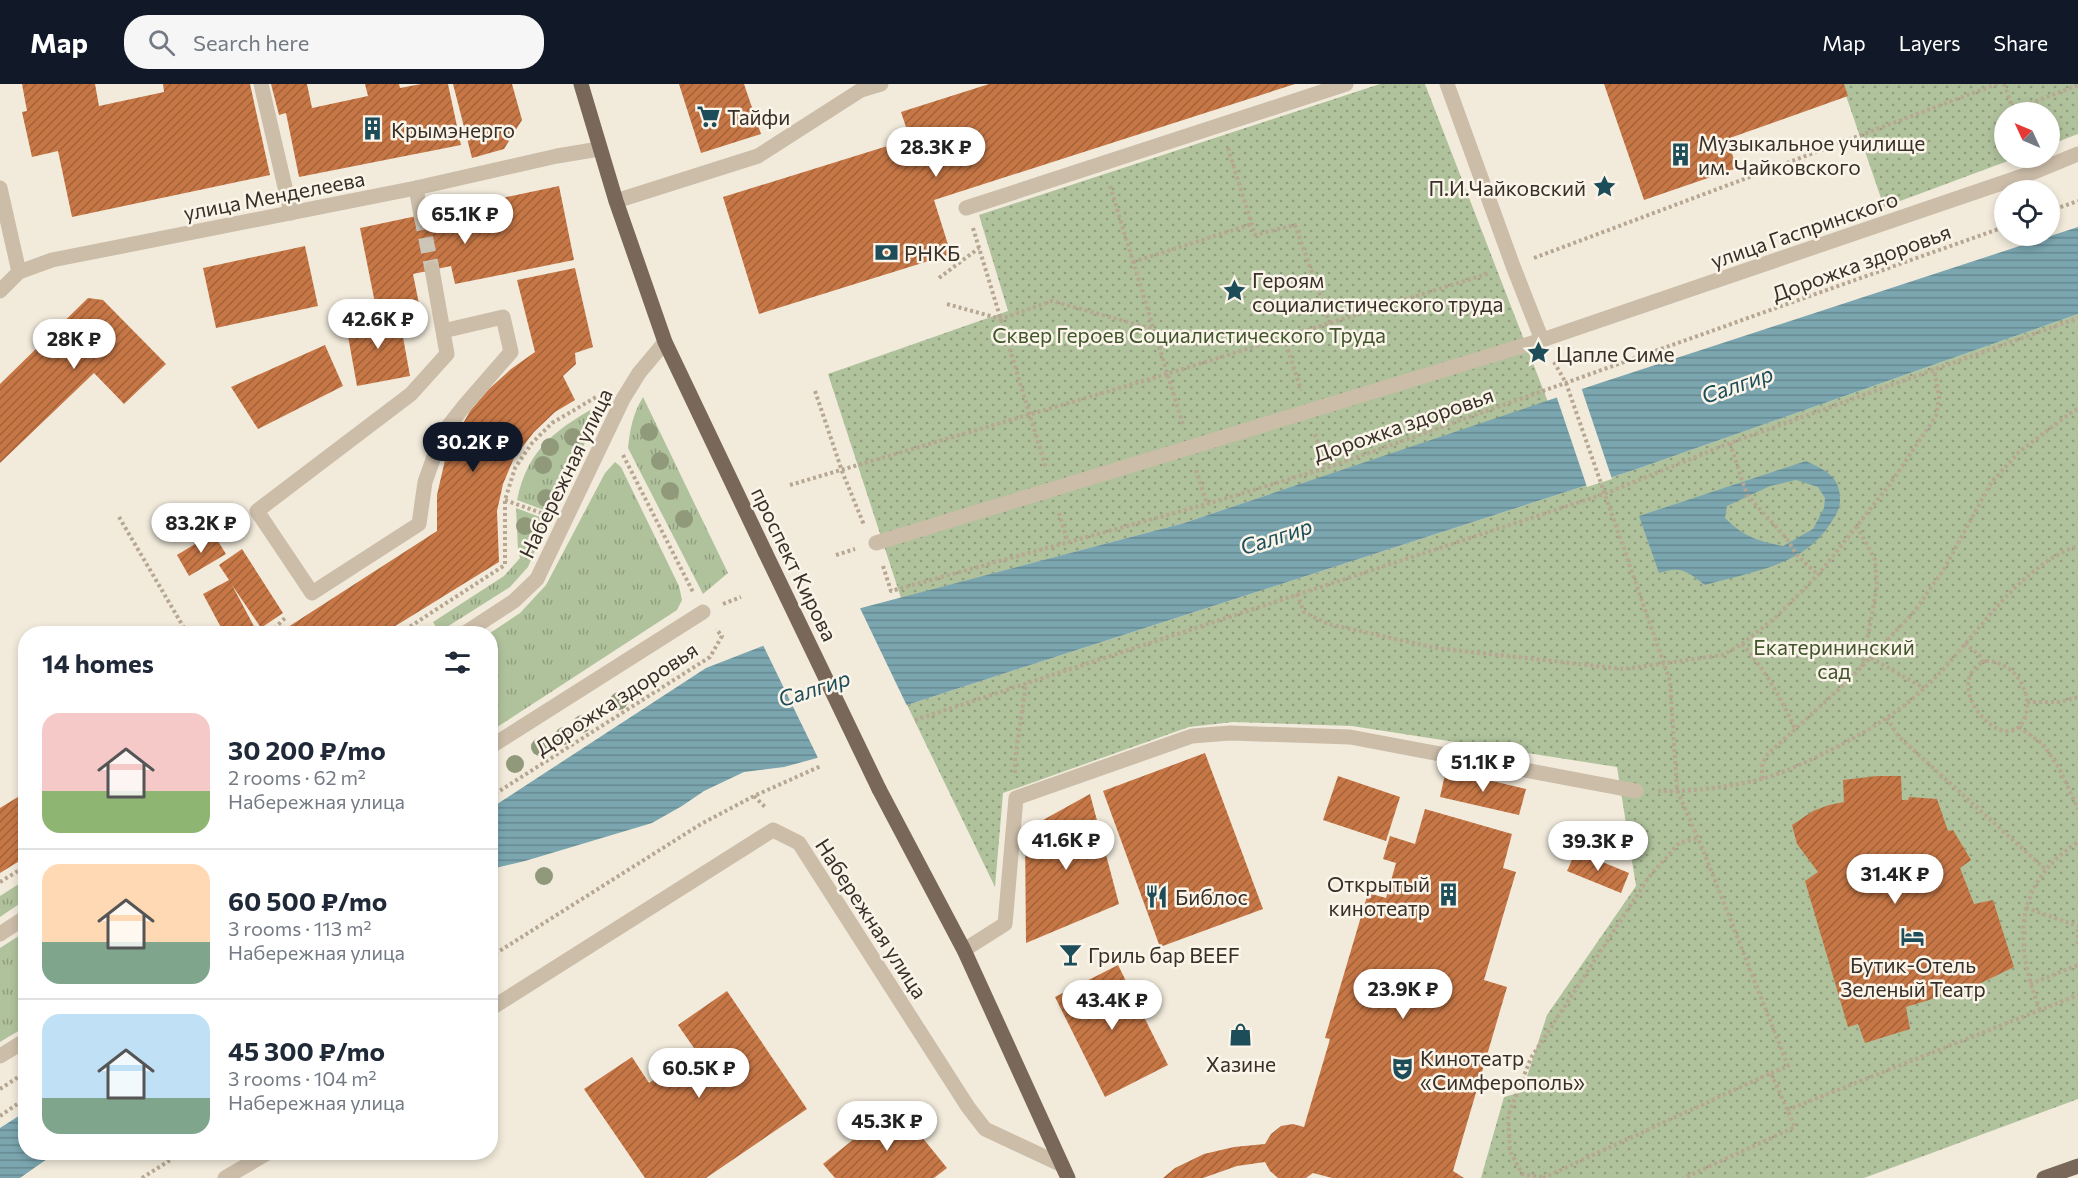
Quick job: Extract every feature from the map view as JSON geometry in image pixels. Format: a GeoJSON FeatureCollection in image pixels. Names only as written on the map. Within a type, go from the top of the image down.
{"type":"FeatureCollection","features":[{"type":"Feature","properties":{"kind":"main road","name":"проспект Кирова"},"geometry":{"type":"LineString","coordinates":[[581,84],[599,149],[665,342],[879,789],[964,950],[1065,1172]]}},
{"type":"Feature","properties":{"kind":"main road"},"geometry":{"type":"LineString","coordinates":[[2044,1178],[2078,1166]]}},
{"type":"Feature","properties":{"kind":"street"},"geometry":{"type":"LineString","coordinates":[[261,84],[291,213]]}},
{"type":"Feature","properties":{"kind":"street"},"geometry":{"type":"LineString","coordinates":[[616,201],[758,156],[861,90],[881,84]]}},
{"type":"Feature","properties":{"kind":"street"},"geometry":{"type":"LineString","coordinates":[[966,208],[1346,84]]}},
{"type":"Feature","properties":{"kind":"street"},"geometry":{"type":"LineString","coordinates":[[1447,84],[1542,340]]}},
{"type":"Feature","properties":{"kind":"street","name":"улица Менделеева"},"geometry":{"type":"LineString","coordinates":[[0,291],[20,272],[52,260],[416,188],[557,156],[599,149]]}},
{"type":"Feature","properties":{"kind":"street","name":"улица Гаспринского"},"geometry":{"type":"LineString","coordinates":[[876,543],[1542,340],[2023,176],[2078,154]]}},
{"type":"Feature","properties":{"kind":"street"},"geometry":{"type":"LineString","coordinates":[[0,188],[20,272]]}},
{"type":"Feature","properties":{"kind":"street"},"geometry":{"type":"LineString","coordinates":[[416,188],[421,215]]}},
{"type":"Feature","properties":{"kind":"street"},"geometry":{"type":"LineString","coordinates":[[432,269],[447,354],[411,394],[257,511],[312,593],[419,524],[425,482],[442,434],[511,352],[502,317],[443,331]]}},
{"type":"Feature","properties":{"kind":"street","name":"Набережная улица"},"geometry":{"type":"LineString","coordinates":[[476,626],[514,601],[537,579],[623,399],[639,373],[665,342]]}},
{"type":"Feature","properties":{"kind":"street"},"geometry":{"type":"LineString","coordinates":[[498,742],[703,612]]}},
{"type":"Feature","properties":{"kind":"street"},"geometry":{"type":"LineString","coordinates":[[964,950],[1005,924],[1016,798],[1192,736],[1230,733],[1350,737],[1636,791]]}},
{"type":"Feature","properties":{"kind":"street","name":"Набережная улица"},"geometry":{"type":"LineString","coordinates":[[498,1004],[772,830],[799,843],[968,1107],[985,1129],[1065,1172]]}},
{"type":"Feature","properties":{"kind":"street"},"geometry":{"type":"LineString","coordinates":[[0,934],[18,922]]}},
{"type":"Feature","properties":{"kind":"street"},"geometry":{"type":"LineString","coordinates":[[0,1056],[18,1045]]}},
{"type":"Feature","properties":{"kind":"street"},"geometry":{"type":"LineString","coordinates":[[225,1178],[255,1160]]}},
{"type":"Feature","properties":{"kind":"path"},"geometry":{"type":"LineString","coordinates":[[790,485],[1167,374],[1513,266],[1997,84]]}},
{"type":"Feature","properties":{"kind":"path"},"geometry":{"type":"LineString","coordinates":[[2004,84],[2011,102]]}},
{"type":"Feature","properties":{"kind":"path"},"geometry":{"type":"LineString","coordinates":[[2037,102],[2078,86]]}},
{"type":"Feature","properties":{"kind":"path"},"geometry":{"type":"LineString","coordinates":[[1220,124],[1255,235],[1295,225],[1330,323]]}},
{"type":"Feature","properties":{"kind":"path"},"geometry":{"type":"LineString","coordinates":[[1102,162],[1207,504]]}},
{"type":"Feature","properties":{"kind":"path"},"geometry":{"type":"LineString","coordinates":[[2060,207],[2078,201]]}},
{"type":"Feature","properties":{"kind":"path"},"geometry":{"type":"LineString","coordinates":[[966,208],[1068,543]]}},
{"type":"Feature","properties":{"kind":"path"},"geometry":{"type":"LineString","coordinates":[[1133,262],[1252,224]]}},
{"type":"Feature","properties":{"kind":"path","name":"Дорожка здоровья"},"geometry":{"type":"LineString","coordinates":[[876,543],[891,591],[1068,543],[1326,468],[1994,231]]}},
{"type":"Feature","properties":{"kind":"path"},"geometry":{"type":"LineString","coordinates":[[939,278],[979,248]]}},
{"type":"Feature","properties":{"kind":"path"},"geometry":{"type":"LineString","coordinates":[[947,304],[1001,319],[1052,301],[1153,329]]}},
{"type":"Feature","properties":{"kind":"path"},"geometry":{"type":"LineString","coordinates":[[915,720],[1604,494],[1730,443],[2078,318]]}},
{"type":"Feature","properties":{"kind":"path"},"geometry":{"type":"LineString","coordinates":[[1297,594],[1304,612],[1328,624],[1436,648],[1624,669],[1723,655],[1742,644],[1777,616],[1818,575],[1890,484],[1936,416],[1939,397],[1934,369]]}},
{"type":"Feature","properties":{"kind":"path"},"geometry":{"type":"LineString","coordinates":[[1567,387],[1670,681],[1677,790],[1698,838],[1788,1066],[1543,1178],[1522,1174],[1510,1151],[1508,1116],[1531,1058],[1649,877],[1679,843],[1698,838]]}},
{"type":"Feature","properties":{"kind":"path"},"geometry":{"type":"LineString","coordinates":[[815,391],[861,521],[876,543],[836,555]]}},
{"type":"Feature","properties":{"kind":"path"},"geometry":{"type":"LineString","coordinates":[[411,626],[505,565],[506,500],[514,468],[532,443],[552,423],[599,395],[623,399]]}},
{"type":"Feature","properties":{"kind":"path"},"geometry":{"type":"LineString","coordinates":[[1762,779],[1762,764],[1768,754],[1862,668],[1914,612],[1944,569],[1991,483],[2019,452],[2078,409]]}},
{"type":"Feature","properties":{"kind":"path"},"geometry":{"type":"LineString","coordinates":[[609,427],[703,612]]}},
{"type":"Feature","properties":{"kind":"path"},"geometry":{"type":"LineString","coordinates":[[1730,443],[1747,495],[1787,539],[1797,555],[1818,575]]}},
{"type":"Feature","properties":{"kind":"path"},"geometry":{"type":"LineString","coordinates":[[506,500],[564,521]]}},
{"type":"Feature","properties":{"kind":"path"},"geometry":{"type":"LineString","coordinates":[[119,517],[183,626]]}},
{"type":"Feature","properties":{"kind":"path"},"geometry":{"type":"LineString","coordinates":[[1857,526],[1875,560],[1878,587],[1862,668]]}},
{"type":"Feature","properties":{"kind":"path"},"geometry":{"type":"LineString","coordinates":[[1636,791],[1677,790],[1762,779],[1781,773],[1838,747],[1895,714],[1924,688],[2018,584],[2045,564],[2078,546]]}},
{"type":"Feature","properties":{"kind":"path","name":"Дорожка здоровья"},"geometry":{"type":"LineString","coordinates":[[498,792],[710,657],[722,636],[703,612],[741,597]]}},
{"type":"Feature","properties":{"kind":"path"},"geometry":{"type":"LineString","coordinates":[[277,626],[287,615]]}},
{"type":"Feature","properties":{"kind":"path"},"geometry":{"type":"LineString","coordinates":[[1965,643],[1980,656],[1983,663]]}},
{"type":"Feature","properties":{"kind":"path"},"geometry":{"type":"LineString","coordinates":[[1742,644],[1759,663],[1780,695],[1795,729]]}},
{"type":"Feature","properties":{"kind":"path"},"geometry":{"type":"LineString","coordinates":[[1871,658],[1924,688]]}},
{"type":"Feature","properties":{"kind":"path"},"geometry":{"type":"LineString","coordinates":[[1996,661],[2011,669],[2022,684],[2026,702],[2025,719],[2019,727],[2010,731],[2001,731],[1990,726],[1974,708],[1970,696],[1972,673],[1978,665],[1996,661]]}},
{"type":"Feature","properties":{"kind":"path"},"geometry":{"type":"LineString","coordinates":[[1015,760],[1026,682]]}},
{"type":"Feature","properties":{"kind":"path"},"geometry":{"type":"LineString","coordinates":[[2026,702],[2060,702],[2078,697]]}},
{"type":"Feature","properties":{"kind":"path"},"geometry":{"type":"LineString","coordinates":[[1887,718],[1899,737],[2046,870]]}},
{"type":"Feature","properties":{"kind":"path"},"geometry":{"type":"LineString","coordinates":[[2019,727],[2043,744],[2059,768],[2078,809]]}},
{"type":"Feature","properties":{"kind":"path"},"geometry":{"type":"LineString","coordinates":[[498,952],[701,824],[754,796],[820,766]]}},
{"type":"Feature","properties":{"kind":"path"},"geometry":{"type":"LineString","coordinates":[[2040,1010],[2030,984],[2023,950],[2026,908],[2046,870],[2066,850],[2078,842]]}},
{"type":"Feature","properties":{"kind":"path"},"geometry":{"type":"LineString","coordinates":[[0,882],[18,871]]}},
{"type":"Feature","properties":{"kind":"path"},"geometry":{"type":"LineString","coordinates":[[2026,908],[2078,927],[2078,947]]}},
{"type":"Feature","properties":{"kind":"path"},"geometry":{"type":"LineString","coordinates":[[2030,984],[2078,965]]}},
{"type":"Feature","properties":{"kind":"path"},"geometry":{"type":"LineString","coordinates":[[1787,1110],[2078,995]]}},
{"type":"Feature","properties":{"kind":"path"},"geometry":{"type":"LineString","coordinates":[[1684,1178],[1795,1127],[1771,1073]]}},
{"type":"Feature","properties":{"kind":"path"},"geometry":{"type":"LineString","coordinates":[[0,1089],[18,1077]]}},
{"type":"Feature","properties":{"kind":"path"},"geometry":{"type":"LineString","coordinates":[[0,1116],[18,1104]]}},
{"type":"Feature","properties":{"kind":"path"},"geometry":{"type":"LineString","coordinates":[[142,1178],[170,1160]]}},
{"type":"Feature","properties":{"kind":"green space","name":"Сквер Героев Социалистического Труда"},"geometry":{"type":"Polygon","coordinates":[[[1380,84],[1425,84],[1548,402],[1184,523],[901,598],[828,374],[1008,311],[979,215],[1380,84]]]}},
{"type":"Feature","properties":{"kind":"green space"},"geometry":{"type":"Polygon","coordinates":[[[1842,84],[2078,84],[2078,134],[2060,141],[2060,102],[1994,102],[1994,166],[1884,207],[1842,84]]]}},
{"type":"Feature","properties":{"kind":"green space","name":"Екатерининский сад"},"geometry":{"type":"Polygon","coordinates":[[[2078,314],[2078,1099],[1864,1178],[1481,1178],[1504,1097],[1522,1092],[1547,1015],[1636,886],[1617,767],[1352,726],[1233,722],[1189,727],[1003,793],[995,887],[907,705],[1634,470],[2078,314]]]}},
{"type":"Feature","properties":{"kind":"green space"},"geometry":{"type":"Polygon","coordinates":[[[643,397],[728,573],[703,594],[628,448],[632,421],[643,397]]]}},
{"type":"Feature","properties":{"kind":"green space"},"geometry":{"type":"Polygon","coordinates":[[[604,402],[552,513],[517,500],[522,481],[537,452],[560,430],[604,402]]]}},
{"type":"Feature","properties":{"kind":"green space"},"geometry":{"type":"Polygon","coordinates":[[[615,462],[621,467],[679,586],[682,600],[677,610],[498,726],[498,628],[520,613],[546,585],[605,473],[615,462]]]}},
{"type":"Feature","properties":{"kind":"green space"},"geometry":{"type":"Polygon","coordinates":[[[516,508],[548,520],[528,567],[510,587],[448,626],[435,626],[433,622],[504,576],[520,558],[516,508]]]}},
{"type":"Feature","properties":{"kind":"green space"},"geometry":{"type":"Polygon","coordinates":[[[18,884],[18,905],[0,917],[0,896],[18,884]]]}},
{"type":"Feature","properties":{"kind":"green space"},"geometry":{"type":"Polygon","coordinates":[[[18,936],[18,1031],[0,1042],[0,948],[18,936]]]}},
{"type":"Feature","properties":{"kind":"water","name":"Салгир"},"geometry":{"type":"Polygon","coordinates":[[[2078,227],[2078,314],[1634,470],[907,705],[817,758],[784,767],[744,772],[704,791],[652,823],[498,867],[498,803],[706,668],[861,608],[1184,523],[1600,383],[2020,246],[2060,246],[2060,233],[2078,227]]]}},
{"type":"Feature","properties":{"kind":"water"},"geometry":{"type":"Polygon","coordinates":[[[1806,461],[1830,475],[1839,491],[1840,503],[1836,515],[1819,538],[1806,549],[1774,565],[1705,585],[1684,571],[1673,570],[1659,573],[1639,516],[1806,461]],[[1796,480],[1770,486],[1727,506],[1725,518],[1752,537],[1783,546],[1813,529],[1824,508],[1825,498],[1818,487],[1796,480]]]}},
{"type":"Feature","properties":{"kind":"water"},"geometry":{"type":"Polygon","coordinates":[[[18,1116],[18,1160],[46,1160],[20,1178],[0,1178],[0,1128],[18,1116]]]}},
{"type":"Feature","properties":{"kind":"pier"},"geometry":{"type":"Polygon","coordinates":[[[1581,387],[1612,479],[1587,487],[1556,395],[1581,387]]]}},
{"type":"Feature","properties":{"kind":"pier"},"geometry":{"type":"Polygon","coordinates":[[[859,606],[908,708],[819,760],[762,643],[859,606]]]}},
{"type":"Feature","properties":{"kind":"building"},"geometry":{"type":"Polygon","coordinates":[[[22,84],[95,84],[99,106],[164,92],[163,84],[250,84],[270,175],[72,217],[58,151],[32,157],[22,112],[27,111],[22,84]]]}},
{"type":"Feature","properties":{"kind":"building","name":"Крымэнерго"},"geometry":{"type":"Polygon","coordinates":[[[271,84],[307,84],[312,108],[368,96],[365,84],[399,84],[400,88],[421,84],[448,84],[461,145],[299,177],[286,113],[279,115],[271,84]]]}},
{"type":"Feature","properties":{"kind":"building"},"geometry":{"type":"Polygon","coordinates":[[[453,84],[512,84],[522,120],[504,149],[472,158],[453,84]]]}},
{"type":"Feature","properties":{"kind":"building"},"geometry":{"type":"Polygon","coordinates":[[[679,84],[744,84],[761,134],[701,153],[679,84]]]}},
{"type":"Feature","properties":{"kind":"building"},"geometry":{"type":"Polygon","coordinates":[[[989,84],[1295,84],[934,200],[951,254],[759,314],[723,197],[910,139],[901,112],[989,84]]]}},
{"type":"Feature","properties":{"kind":"building","name":"Музыкальное училище им. Чайковского"},"geometry":{"type":"Polygon","coordinates":[[[1604,84],[1844,84],[1848,96],[1727,139],[1737,168],[1644,200],[1604,84]]]}},
{"type":"Feature","properties":{"kind":"building"},"geometry":{"type":"Polygon","coordinates":[[[559,186],[574,260],[455,284],[451,266],[413,274],[420,309],[378,318],[360,228],[559,186]]]}},
{"type":"Feature","properties":{"kind":"building"},"geometry":{"type":"Polygon","coordinates":[[[305,246],[318,306],[216,328],[203,268],[305,246]]]}},
{"type":"Feature","properties":{"kind":"building"},"geometry":{"type":"Polygon","coordinates":[[[575,268],[593,347],[575,353],[576,364],[563,376],[575,400],[555,412],[534,432],[514,458],[503,484],[497,511],[499,562],[395,626],[290,626],[437,531],[437,495],[445,460],[456,436],[470,411],[489,389],[535,352],[517,280],[575,268]]]}},
{"type":"Feature","properties":{"kind":"building"},"geometry":{"type":"Polygon","coordinates":[[[88,298],[103,300],[166,364],[124,404],[94,373],[0,463],[0,384],[88,298]]]}},
{"type":"Feature","properties":{"kind":"building"},"geometry":{"type":"Polygon","coordinates":[[[399,315],[410,376],[357,386],[346,325],[399,315]]]}},
{"type":"Feature","properties":{"kind":"building"},"geometry":{"type":"Polygon","coordinates":[[[325,345],[343,386],[258,429],[231,387],[325,345]]]}},
{"type":"Feature","properties":{"kind":"building"},"geometry":{"type":"Polygon","coordinates":[[[213,533],[226,554],[189,576],[177,555],[213,533]]]}},
{"type":"Feature","properties":{"kind":"building"},"geometry":{"type":"Polygon","coordinates":[[[242,549],[283,613],[264,626],[260,626],[232,585],[254,626],[220,626],[203,594],[229,580],[219,565],[242,549]]]}},
{"type":"Feature","properties":{"kind":"building"},"geometry":{"type":"Polygon","coordinates":[[[1205,753],[1263,909],[1160,947],[1103,791],[1205,753]]]}},
{"type":"Feature","properties":{"kind":"building"},"geometry":{"type":"Polygon","coordinates":[[[1446,770],[1526,789],[1519,815],[1440,797],[1446,770]]]}},
{"type":"Feature","properties":{"kind":"building"},"geometry":{"type":"Polygon","coordinates":[[[1338,776],[1400,797],[1386,841],[1323,820],[1338,776]]]}},
{"type":"Feature","properties":{"kind":"building","name":"Бутик-Отель Зеленый Театр"},"geometry":{"type":"Polygon","coordinates":[[[1901,776],[1902,800],[1908,800],[1909,797],[1937,799],[1948,831],[1953,830],[1971,860],[1960,868],[1974,904],[1993,900],[2014,967],[1954,996],[1952,993],[1906,1007],[1910,1029],[1865,1043],[1858,1024],[1848,1027],[1805,881],[1818,872],[1797,844],[1792,825],[1813,811],[1844,802],[1843,780],[1901,776]]]}},
{"type":"Feature","properties":{"kind":"building"},"geometry":{"type":"Polygon","coordinates":[[[1090,794],[1119,904],[1026,943],[1025,830],[1090,794]]]}},
{"type":"Feature","properties":{"kind":"building"},"geometry":{"type":"Polygon","coordinates":[[[18,797],[18,862],[0,873],[0,808],[18,797]]]}},
{"type":"Feature","properties":{"kind":"building","name":"Кинотеатр «Симферополь»"},"geometry":{"type":"Polygon","coordinates":[[[1425,809],[1512,834],[1503,868],[1516,872],[1484,980],[1507,987],[1453,1171],[1464,1178],[1332,1178],[1313,1173],[1306,1178],[1278,1178],[1265,1162],[1237,1166],[1203,1178],[1163,1178],[1175,1168],[1204,1154],[1234,1147],[1265,1144],[1271,1134],[1281,1126],[1293,1124],[1304,1127],[1330,1039],[1325,1038],[1368,893],[1386,898],[1396,863],[1383,859],[1390,836],[1415,844],[1425,809]]]}},
{"type":"Feature","properties":{"kind":"building"},"geometry":{"type":"Polygon","coordinates":[[[1576,851],[1629,873],[1621,893],[1567,871],[1576,851]]]}},
{"type":"Feature","properties":{"kind":"building"},"geometry":{"type":"Polygon","coordinates":[[[1118,965],[1168,1065],[1105,1097],[1055,997],[1118,965]]]}},
{"type":"Feature","properties":{"kind":"building"},"geometry":{"type":"Polygon","coordinates":[[[727,991],[807,1109],[706,1178],[645,1178],[584,1089],[632,1057],[649,1083],[696,1051],[678,1025],[727,991]]]}},
{"type":"Feature","properties":{"kind":"building"},"geometry":{"type":"Polygon","coordinates":[[[896,1105],[947,1168],[934,1178],[835,1178],[823,1164],[896,1105]]]}},
{"type":"Feature","properties":{"kind":"tunnel"},"geometry":{"type":"LineString","coordinates":[[421,215],[432,269]]}},
{"type":"Feature","properties":{"kind":"place","name":"Тайфи"},"geometry":{"type":"Point","coordinates":[709,116]}},
{"type":"Feature","properties":{"kind":"place","name":"Крымэнерго"},"geometry":{"type":"Point","coordinates":[373,129]}},
{"type":"Feature","properties":{"kind":"place","name":"Музыкальное училище им. Чайковского"},"geometry":{"type":"Point","coordinates":[1680,154]}},
{"type":"Feature","properties":{"kind":"place","name":"П.И.Чайковский"},"geometry":{"type":"Point","coordinates":[1604,187]}},
{"type":"Feature","properties":{"kind":"place","name":"РНКБ"},"geometry":{"type":"Point","coordinates":[886,252]}},
{"type":"Feature","properties":{"kind":"place","name":"Героям социалистического труда"},"geometry":{"type":"Point","coordinates":[1234,291]}},
{"type":"Feature","properties":{"kind":"place","name":"Цапле Симе"},"geometry":{"type":"Point","coordinates":[1538,353]}},
{"type":"Feature","properties":{"kind":"place","name":"Открытый кинотеатр"},"geometry":{"type":"Point","coordinates":[1448,895]}},
{"type":"Feature","properties":{"kind":"place","name":"Библос"},"geometry":{"type":"Point","coordinates":[1157,896]}},
{"type":"Feature","properties":{"kind":"place","name":"Бутик-Отель Зеленый Театр"},"geometry":{"type":"Point","coordinates":[1913,936]}},
{"type":"Feature","properties":{"kind":"place","name":"Гриль бар BEEF"},"geometry":{"type":"Point","coordinates":[1070,954]}},
{"type":"Feature","properties":{"kind":"place","name":"Хазине"},"geometry":{"type":"Point","coordinates":[1241,1035]}},
{"type":"Feature","properties":{"kind":"place","name":"Кинотеатр «Симферополь»"},"geometry":{"type":"Point","coordinates":[1402,1069]}}]}
